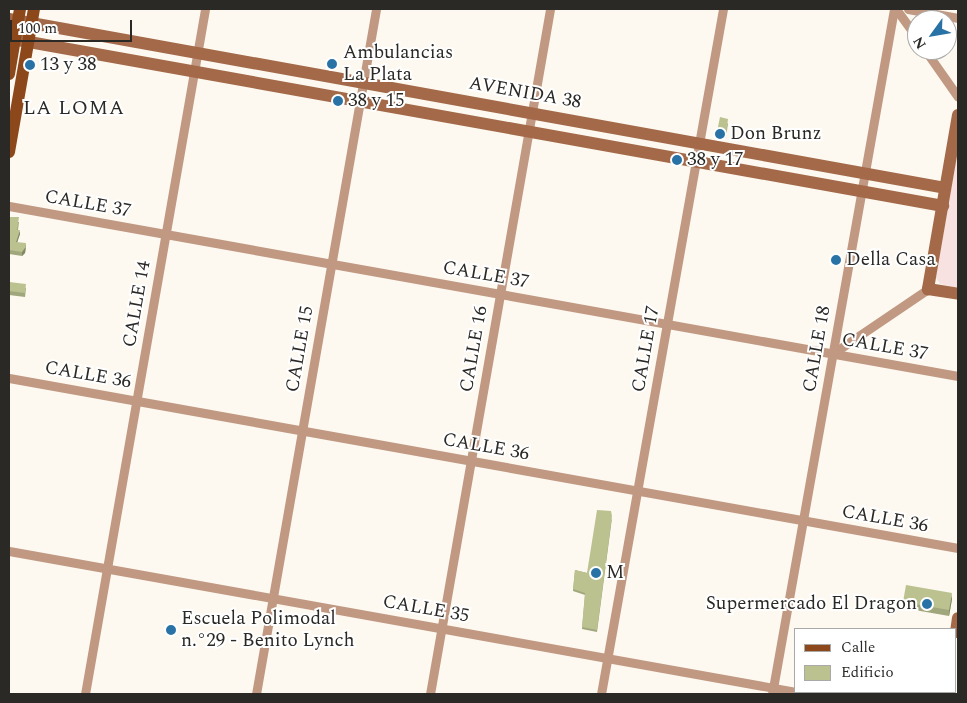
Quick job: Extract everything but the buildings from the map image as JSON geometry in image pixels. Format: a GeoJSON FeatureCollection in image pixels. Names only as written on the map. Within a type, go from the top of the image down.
{"type":"FeatureCollection","features":[{"type":"Feature","properties":{"kind":"main road"},"geometry":{"type":"LineString","coordinates":[[9,152],[34,9]]}},
{"type":"Feature","properties":{"kind":"main road"},"geometry":{"type":"LineString","coordinates":[[9,74],[16,16]]}},
{"type":"Feature","properties":{"kind":"main road","name":"AVENIDA 38"},"geometry":{"type":"LineString","coordinates":[[16,16],[31,23],[946,188]]}},
{"type":"Feature","properties":{"kind":"main road","name":"AVENIDA 38"},"geometry":{"type":"LineString","coordinates":[[12,39],[361,99],[943,206]]}},
{"type":"Feature","properties":{"kind":"main road"},"geometry":{"type":"LineString","coordinates":[[958,115],[928,289],[958,294]]}},
{"type":"Feature","properties":{"kind":"street","name":"CALLE 14"},"geometry":{"type":"LineString","coordinates":[[85,694],[205,9]]}},
{"type":"Feature","properties":{"kind":"street","name":"CALLE 15"},"geometry":{"type":"LineString","coordinates":[[256,694],[376,9]]}},
{"type":"Feature","properties":{"kind":"street","name":"CALLE 16"},"geometry":{"type":"LineString","coordinates":[[430,694],[550,9]]}},
{"type":"Feature","properties":{"kind":"street","name":"CALLE 17"},"geometry":{"type":"LineString","coordinates":[[601,694],[723,9]]}},
{"type":"Feature","properties":{"kind":"street"},"geometry":{"type":"LineString","coordinates":[[895,9],[907,25]]}},
{"type":"Feature","properties":{"kind":"street","name":"CALLE 18"},"geometry":{"type":"LineString","coordinates":[[772,691],[895,9]]}},
{"type":"Feature","properties":{"kind":"street"},"geometry":{"type":"LineString","coordinates":[[908,9],[958,18]]}},
{"type":"Feature","properties":{"kind":"street"},"geometry":{"type":"LineString","coordinates":[[932,60],[958,97]]}},
{"type":"Feature","properties":{"kind":"street","name":"CALLE 37"},"geometry":{"type":"LineString","coordinates":[[9,206],[958,376]]}},
{"type":"Feature","properties":{"kind":"street"},"geometry":{"type":"LineString","coordinates":[[832,354],[928,289]]}},
{"type":"Feature","properties":{"kind":"street","name":"CALLE 36"},"geometry":{"type":"LineString","coordinates":[[9,378],[958,548]]}},
{"type":"Feature","properties":{"kind":"street","name":"CALLE 35"},"geometry":{"type":"LineString","coordinates":[[9,551],[608,658],[772,691],[794,693]]}},
{"type":"Feature","properties":{"kind":"shaded area"},"geometry":{"type":"Polygon","coordinates":[[[958,148],[958,288],[940,284],[936,278],[958,148]]]}},
{"type":"Feature","properties":{"kind":"place","name":"Ambulancias La Plata"},"geometry":{"type":"Point","coordinates":[332,64]}},
{"type":"Feature","properties":{"kind":"place","name":"13 y 38"},"geometry":{"type":"Point","coordinates":[30,65]}},
{"type":"Feature","properties":{"kind":"place","name":"38 y 15"},"geometry":{"type":"Point","coordinates":[338,101]}},
{"type":"Feature","properties":{"kind":"place","name":"Don Brunz"},"geometry":{"type":"Point","coordinates":[720,134]}},
{"type":"Feature","properties":{"kind":"place","name":"38 y 17"},"geometry":{"type":"Point","coordinates":[677,160]}},
{"type":"Feature","properties":{"kind":"place","name":"Della Casa"},"geometry":{"type":"Point","coordinates":[836,260]}},
{"type":"Feature","properties":{"kind":"place","name":"M"},"geometry":{"type":"Point","coordinates":[596,573]}},
{"type":"Feature","properties":{"kind":"place","name":"Supermercado El Dragon"},"geometry":{"type":"Point","coordinates":[927,604]}},
{"type":"Feature","properties":{"kind":"place","name":"Escuela Polimodal n.°29 - Benito Lynch"},"geometry":{"type":"Point","coordinates":[171,630]}},
{"type":"Feature","properties":{"kind":"district","name":"LA LOMA"},"geometry":{"type":"Point","coordinates":[74,108]}}]}
